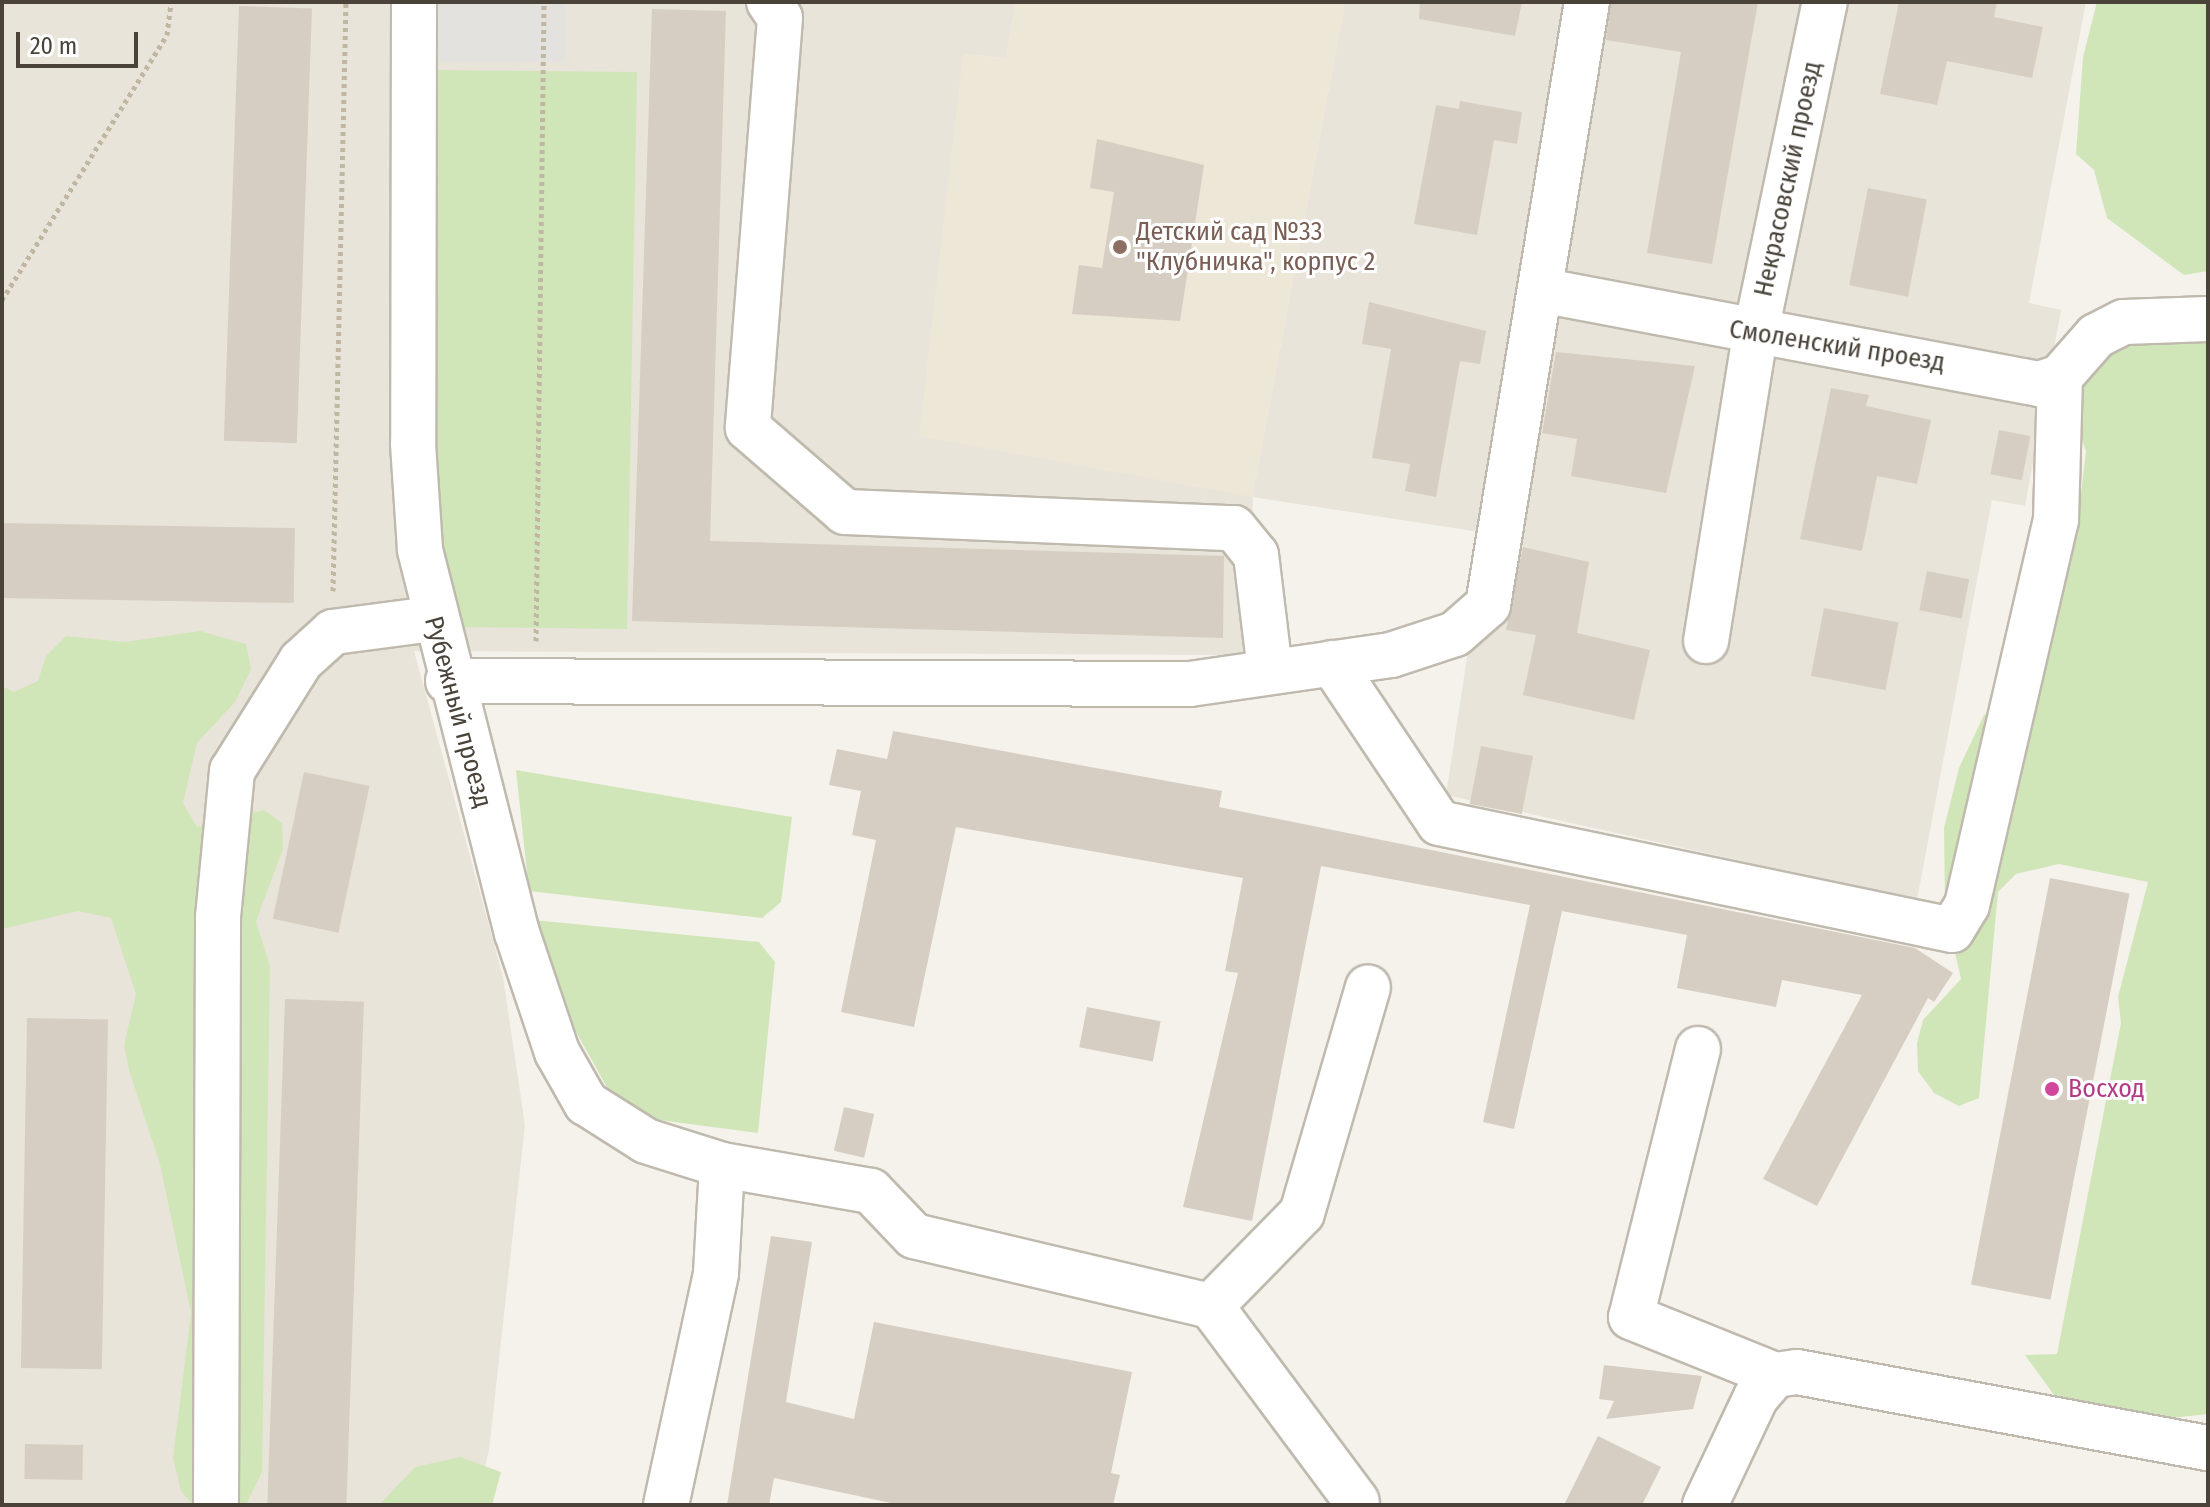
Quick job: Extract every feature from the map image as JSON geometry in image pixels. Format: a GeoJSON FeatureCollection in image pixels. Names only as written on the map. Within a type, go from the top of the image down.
{"type":"FeatureCollection","features":[{"type":"Feature","properties":{"kind":"street","name":"Рубежный проезд"},"geometry":{"type":"LineString","coordinates":[[414,2],[413,444],[432,619],[517,933],[557,1052],[586,1103],[646,1141],[722,1165],[871,1191],[914,1236],[1211,1306]]}},
{"type":"Feature","properties":{"kind":"street"},"geometry":{"type":"LineString","coordinates":[[769,2],[780,18],[748,428],[845,512],[1234,528],[1256,555],[1270,670]]}},
{"type":"Feature","properties":{"kind":"street"},"geometry":{"type":"LineString","coordinates":[[448,681],[1190,684],[1270,670],[1391,655],[1455,634],[1488,605],[1511,494],[1540,290],[1587,2]]}},
{"type":"Feature","properties":{"kind":"street","name":"Некрасовский проезд"},"geometry":{"type":"LineString","coordinates":[[1706,641],[1755,336],[1825,2]]}},
{"type":"Feature","properties":{"kind":"street","name":"Смоленский проезд"},"geometry":{"type":"LineString","coordinates":[[1540,290],[1755,336],[1931,358],[2015,382],[2060,377]]}},
{"type":"Feature","properties":{"kind":"street"},"geometry":{"type":"LineString","coordinates":[[1332,663],[1439,823],[1952,930],[1967,905],[2056,520],[2060,377],[2096,336],[2124,322],[2208,319]]}},
{"type":"Feature","properties":{"kind":"street"},"geometry":{"type":"LineString","coordinates":[[216,1501],[218,917],[232,771],[301,661],[333,632],[432,619]]}},
{"type":"Feature","properties":{"kind":"street"},"geometry":{"type":"LineString","coordinates":[[1357,1502],[1211,1306],[1302,1213],[1368,987]]}},
{"type":"Feature","properties":{"kind":"street"},"geometry":{"type":"LineString","coordinates":[[1698,1049],[1631,1317],[1775,1375],[1797,1372],[2208,1448]]}},
{"type":"Feature","properties":{"kind":"street"},"geometry":{"type":"LineString","coordinates":[[666,1505],[716,1273],[722,1165]]}},
{"type":"Feature","properties":{"kind":"street"},"geometry":{"type":"LineString","coordinates":[[1705,1505],[1756,1397],[1775,1375]]}},
{"type":"Feature","properties":{"kind":"path"},"geometry":{"type":"LineString","coordinates":[[2,300],[167,35],[171,2]]}},
{"type":"Feature","properties":{"kind":"path"},"geometry":{"type":"LineString","coordinates":[[333,632],[346,2]]}},
{"type":"Feature","properties":{"kind":"path"},"geometry":{"type":"LineString","coordinates":[[536,680],[544,2]]}},
{"type":"Feature","properties":{"kind":"shaded area"},"geometry":{"type":"Polygon","coordinates":[[[2,2],[1016,2],[1006,58],[964,54],[1252,497],[1345,2],[2086,2],[2029,303],[2061,310],[2025,506],[1992,500],[1917,900],[1446,795],[1486,533],[1253,497],[1247,655],[414,651],[503,977],[525,1125],[489,1450],[476,1505],[2,1505],[2,2]]]}},
{"type":"Feature","properties":{"kind":"shaded area"},"geometry":{"type":"Polygon","coordinates":[[[414,2],[565,2],[565,62],[414,62],[414,2]]]}},
{"type":"Feature","properties":{"kind":"shaded area","name":"Детский сад №33 \"Клубничка\", корпус 2"},"geometry":{"type":"Polygon","coordinates":[[[1016,2],[1345,2],[1252,497],[919,436],[963,54],[1006,58],[1016,2]]]}},
{"type":"Feature","properties":{"kind":"green space"},"geometry":{"type":"Polygon","coordinates":[[[2097,2],[2208,2],[2208,271],[2184,275],[2107,218],[2094,170],[2076,154],[2083,57],[2097,2]]]}},
{"type":"Feature","properties":{"kind":"green space"},"geometry":{"type":"Polygon","coordinates":[[[437,70],[637,72],[627,629],[456,627],[439,543],[433,411],[437,70]]]}},
{"type":"Feature","properties":{"kind":"green space"},"geometry":{"type":"Polygon","coordinates":[[[2134,336],[2208,339],[2208,1414],[2171,1418],[2054,1395],[2025,1355],[2057,1354],[2121,1023],[2118,997],[2148,882],[2059,864],[2016,874],[1998,892],[1979,1098],[1959,1106],[1934,1093],[1918,1071],[1917,1043],[1923,1020],[1961,979],[1945,908],[1944,828],[1959,768],[1984,715],[2007,705],[2078,519],[2086,451],[2066,391],[2097,358],[2134,336]]]}},
{"type":"Feature","properties":{"kind":"green space"},"geometry":{"type":"Polygon","coordinates":[[[200,631],[246,644],[251,669],[235,702],[197,743],[183,803],[197,827],[264,810],[282,823],[283,849],[256,921],[270,966],[262,1472],[246,1505],[193,1505],[181,1491],[173,1458],[191,1313],[160,1164],[129,1070],[124,1045],[136,994],[111,918],[78,911],[2,929],[2,686],[14,692],[38,681],[46,656],[66,636],[125,642],[200,631]]]}},
{"type":"Feature","properties":{"kind":"green space"},"geometry":{"type":"Polygon","coordinates":[[[516,770],[792,817],[781,902],[762,918],[529,891],[516,770]]]}},
{"type":"Feature","properties":{"kind":"green space"},"geometry":{"type":"Polygon","coordinates":[[[533,920],[759,942],[775,962],[758,1133],[636,1117],[614,1100],[545,976],[533,920]]]}},
{"type":"Feature","properties":{"kind":"green space"},"geometry":{"type":"Polygon","coordinates":[[[460,1457],[501,1472],[492,1505],[379,1505],[415,1467],[460,1457]]]}},
{"type":"Feature","properties":{"kind":"building"},"geometry":{"type":"Polygon","coordinates":[[[1420,2],[1522,2],[1515,36],[1419,19],[1420,2]]]}},
{"type":"Feature","properties":{"kind":"building"},"geometry":{"type":"Polygon","coordinates":[[[1611,2],[1758,2],[1712,264],[1647,253],[1681,52],[1606,40],[1611,2]]]}},
{"type":"Feature","properties":{"kind":"building"},"geometry":{"type":"Polygon","coordinates":[[[1899,2],[1997,2],[1994,17],[2043,27],[2032,78],[1947,61],[1937,105],[1880,94],[1899,2]]]}},
{"type":"Feature","properties":{"kind":"building"},"geometry":{"type":"Polygon","coordinates":[[[239,6],[312,9],[297,443],[224,441],[239,6]]]}},
{"type":"Feature","properties":{"kind":"building"},"geometry":{"type":"Polygon","coordinates":[[[652,9],[726,11],[710,541],[1224,556],[1223,638],[632,621],[652,9]]]}},
{"type":"Feature","properties":{"kind":"building"},"geometry":{"type":"Polygon","coordinates":[[[1460,101],[1522,112],[1517,144],[1494,140],[1477,235],[1414,224],[1436,105],[1459,109],[1460,101]]]}},
{"type":"Feature","properties":{"kind":"building"},"geometry":{"type":"Polygon","coordinates":[[[1097,139],[1204,165],[1180,321],[1072,314],[1079,265],[1102,268],[1114,192],[1090,188],[1097,139]]]}},
{"type":"Feature","properties":{"kind":"building"},"geometry":{"type":"Polygon","coordinates":[[[1868,188],[1927,199],[1908,297],[1849,285],[1868,188]]]}},
{"type":"Feature","properties":{"kind":"building"},"geometry":{"type":"Polygon","coordinates":[[[1369,302],[1486,331],[1480,364],[1460,361],[1436,497],[1405,491],[1410,464],[1372,458],[1391,349],[1362,344],[1369,302]]]}},
{"type":"Feature","properties":{"kind":"building"},"geometry":{"type":"Polygon","coordinates":[[[1556,352],[1695,366],[1666,493],[1571,476],[1577,439],[1542,433],[1556,352]]]}},
{"type":"Feature","properties":{"kind":"building"},"geometry":{"type":"Polygon","coordinates":[[[1831,388],[1869,395],[1866,406],[1931,420],[1917,484],[1877,476],[1862,551],[1800,539],[1831,388]]]}},
{"type":"Feature","properties":{"kind":"building"},"geometry":{"type":"Polygon","coordinates":[[[1999,430],[2030,436],[2022,480],[1990,474],[1999,430]]]}},
{"type":"Feature","properties":{"kind":"building"},"geometry":{"type":"Polygon","coordinates":[[[2,523],[295,528],[294,603],[2,598],[2,523]]]}},
{"type":"Feature","properties":{"kind":"building"},"geometry":{"type":"Polygon","coordinates":[[[1523,547],[1589,562],[1577,633],[1650,650],[1634,720],[1523,695],[1536,635],[1506,630],[1523,547]]]}},
{"type":"Feature","properties":{"kind":"building"},"geometry":{"type":"Polygon","coordinates":[[[1927,571],[1969,579],[1962,618],[1919,610],[1927,571]]]}},
{"type":"Feature","properties":{"kind":"building"},"geometry":{"type":"Polygon","coordinates":[[[1824,608],[1899,623],[1885,690],[1811,676],[1824,608]]]}},
{"type":"Feature","properties":{"kind":"building"},"geometry":{"type":"Polygon","coordinates":[[[893,731],[1222,791],[1219,807],[1915,948],[1953,973],[1934,1002],[1928,998],[1817,1206],[1763,1179],[1862,995],[1782,980],[1776,1007],[1677,988],[1687,935],[1562,911],[1514,1129],[1483,1122],[1530,905],[1321,866],[1252,1221],[1183,1207],[1238,973],[1225,971],[1243,878],[956,827],[914,1027],[841,1012],[876,840],[852,835],[861,791],[829,785],[837,749],[887,759],[893,731]]]}},
{"type":"Feature","properties":{"kind":"building"},"geometry":{"type":"Polygon","coordinates":[[[1481,746],[1533,756],[1522,814],[1470,804],[1481,746]]]}},
{"type":"Feature","properties":{"kind":"building"},"geometry":{"type":"Polygon","coordinates":[[[304,772],[370,786],[338,933],[273,919],[304,772]]]}},
{"type":"Feature","properties":{"kind":"building","name":"Восход"},"geometry":{"type":"Polygon","coordinates":[[[2050,878],[2130,893],[2051,1300],[1971,1284],[2050,878]]]}},
{"type":"Feature","properties":{"kind":"building"},"geometry":{"type":"Polygon","coordinates":[[[285,999],[364,1002],[346,1505],[267,1505],[285,999]]]}},
{"type":"Feature","properties":{"kind":"building"},"geometry":{"type":"Polygon","coordinates":[[[1087,1007],[1161,1021],[1153,1062],[1079,1047],[1087,1007]]]}},
{"type":"Feature","properties":{"kind":"building"},"geometry":{"type":"Polygon","coordinates":[[[27,1018],[108,1019],[102,1369],[21,1368],[27,1018]]]}},
{"type":"Feature","properties":{"kind":"building"},"geometry":{"type":"Polygon","coordinates":[[[844,1107],[874,1114],[864,1158],[834,1151],[844,1107]]]}},
{"type":"Feature","properties":{"kind":"building"},"geometry":{"type":"Polygon","coordinates":[[[771,1236],[812,1242],[786,1402],[854,1419],[874,1322],[1132,1372],[1111,1473],[1120,1475],[1113,1505],[900,1505],[774,1478],[769,1505],[727,1505],[771,1236]]]}},
{"type":"Feature","properties":{"kind":"building"},"geometry":{"type":"Polygon","coordinates":[[[1604,1365],[1702,1376],[1693,1409],[1606,1419],[1614,1401],[1599,1399],[1604,1365]]]}},
{"type":"Feature","properties":{"kind":"building"},"geometry":{"type":"Polygon","coordinates":[[[1598,1436],[1661,1467],[1642,1505],[1564,1505],[1598,1436]]]}},
{"type":"Feature","properties":{"kind":"building"},"geometry":{"type":"Polygon","coordinates":[[[25,1444],[83,1445],[82,1480],[24,1479],[25,1444]]]}},
{"type":"Feature","properties":{"kind":"place","name":"Детский сад №33 \"Клубничка\", корпус 2"},"geometry":{"type":"Point","coordinates":[1120,247]}},
{"type":"Feature","properties":{"kind":"place","name":"Восход"},"geometry":{"type":"Point","coordinates":[2052,1089]}}]}
